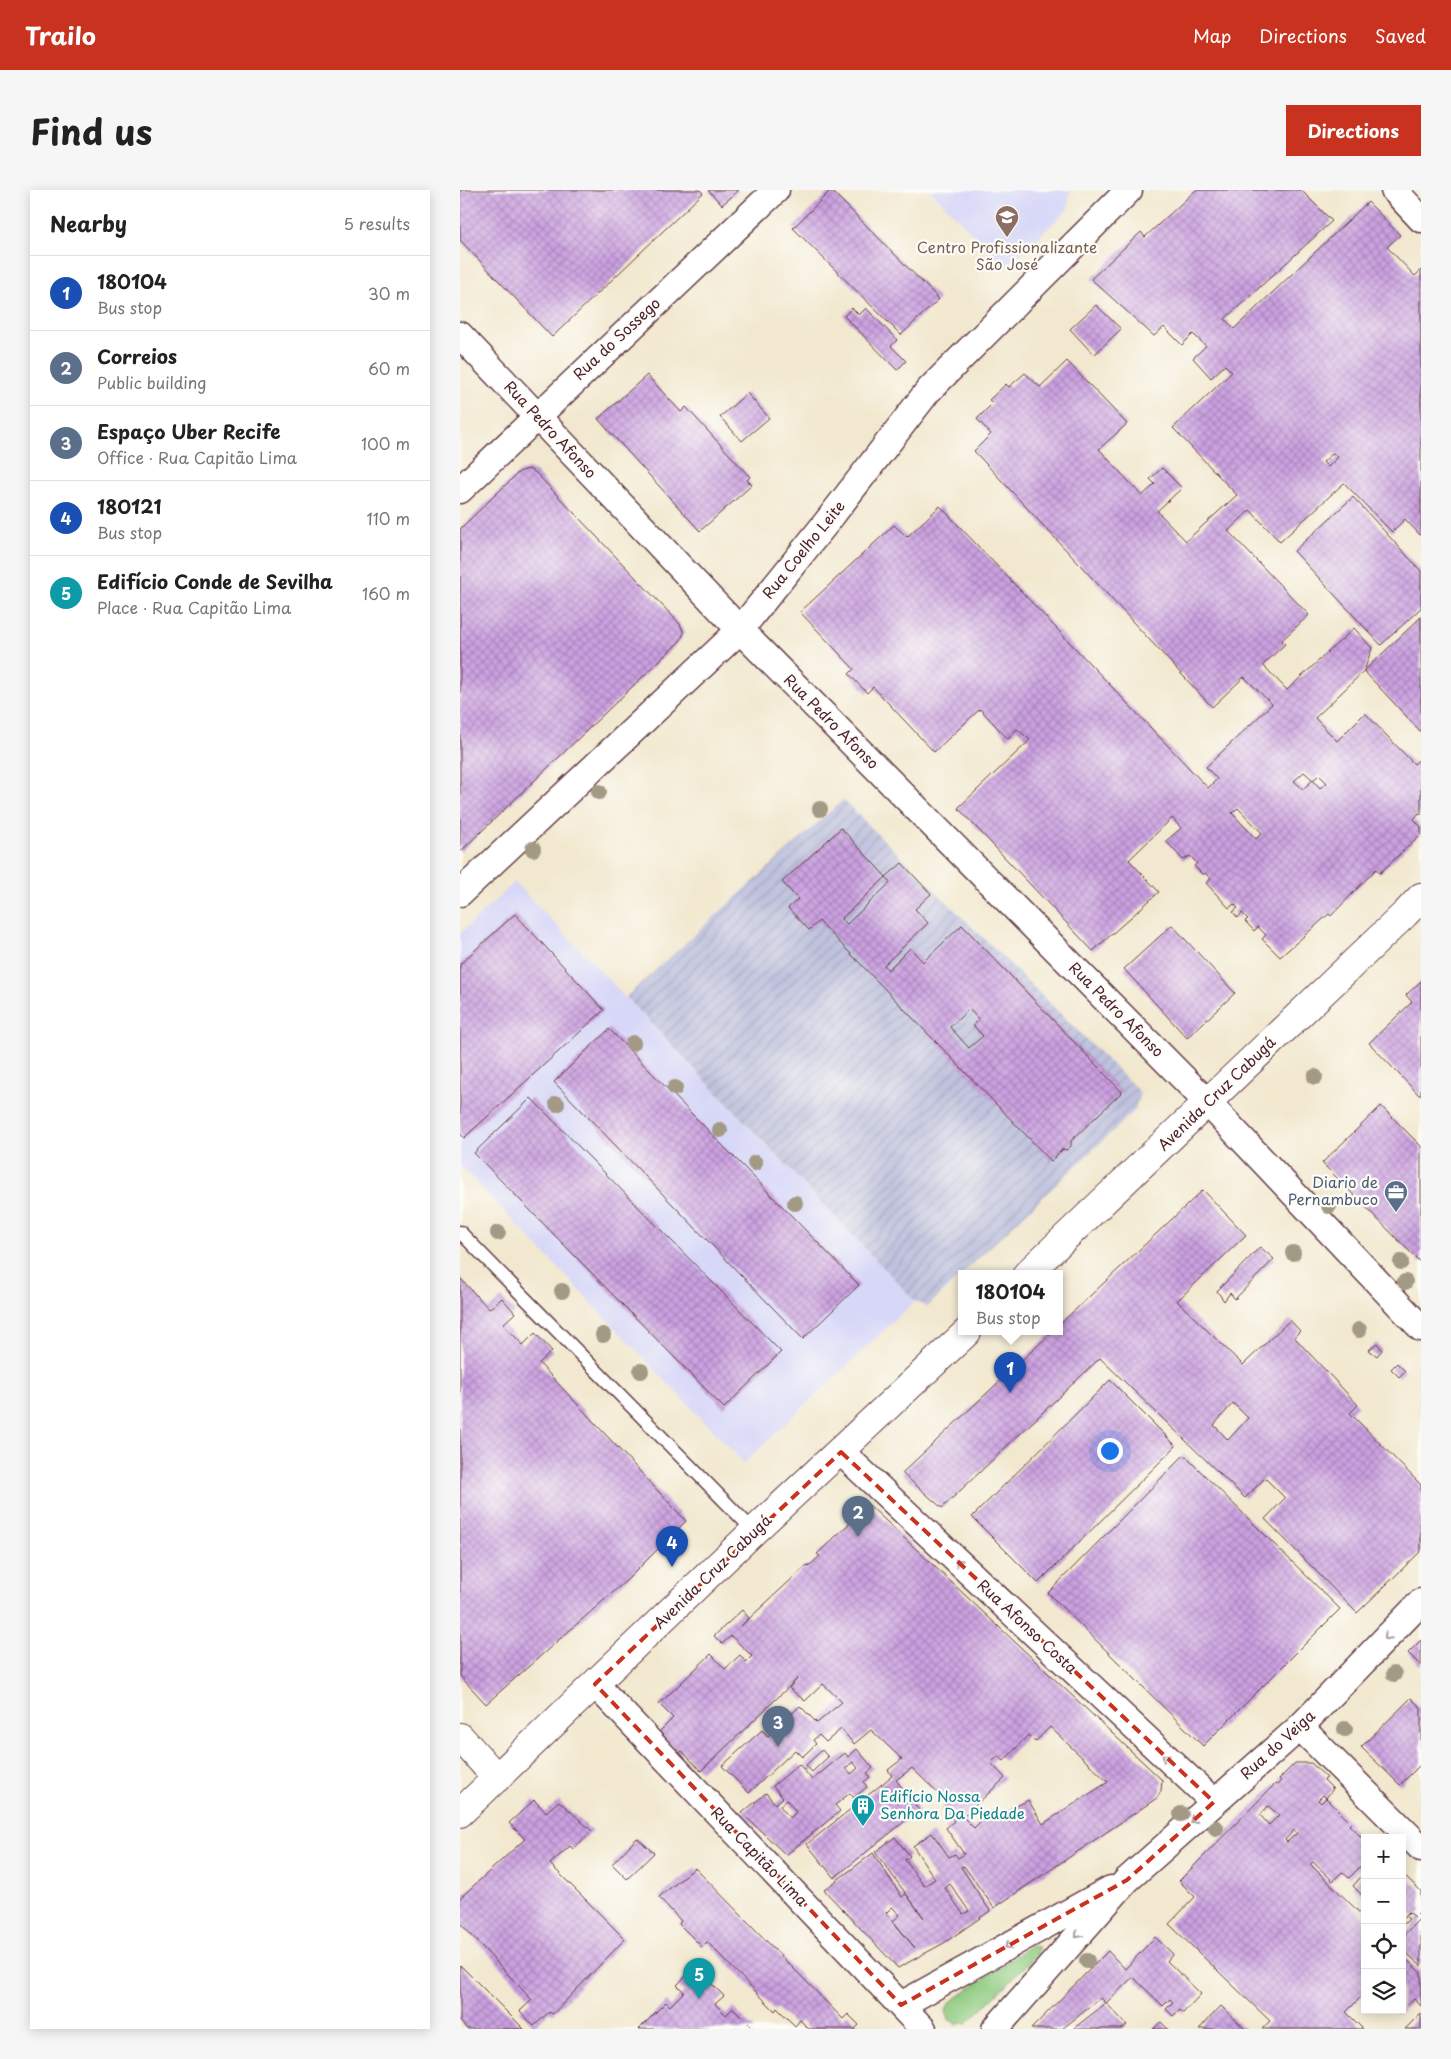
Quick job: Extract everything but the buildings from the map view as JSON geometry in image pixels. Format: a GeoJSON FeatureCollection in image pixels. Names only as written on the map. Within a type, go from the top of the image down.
{"type":"FeatureCollection","features":[{"type":"Feature","properties":{"kind":"main road","name":"Avenida Cruz Cabugá"},"geometry":{"type":"LineString","coordinates":[[1031,1270],[1416,906]]}},
{"type":"Feature","properties":{"kind":"main road","name":"Avenida Cruz Cabugá"},"geometry":{"type":"LineString","coordinates":[[460,1813],[754,1531],[841,1452],[964,1335]]}},
{"type":"Feature","properties":{"kind":"main road"},"geometry":{"type":"LineString","coordinates":[[460,1737],[497,1778]]}},
{"type":"Feature","properties":{"kind":"street","name":"Rua do Sossego"},"geometry":{"type":"LineString","coordinates":[[460,490],[776,190]]}},
{"type":"Feature","properties":{"kind":"street"},"geometry":{"type":"LineString","coordinates":[[1394,190],[1421,219]]}},
{"type":"Feature","properties":{"kind":"street","name":"Rua Coelho Leite"},"geometry":{"type":"LineString","coordinates":[[460,893],[740,630],[928,391],[1123,192]]}},
{"type":"Feature","properties":{"kind":"street","name":"Rua Pedro Afonso"},"geometry":{"type":"LineString","coordinates":[[460,335],[740,630],[1208,1103],[1421,1328]]}},
{"type":"Feature","properties":{"kind":"street","name":"Rua Afonso Costa"},"geometry":{"type":"LineString","coordinates":[[841,1452],[1214,1802]]}},
{"type":"Feature","properties":{"kind":"street","name":"Rua do Veiga"},"geometry":{"type":"LineString","coordinates":[[995,2029],[1127,1880],[1300,1727],[1421,1602]]}},
{"type":"Feature","properties":{"kind":"street","name":"Rua Capitão Lima"},"geometry":{"type":"LineString","coordinates":[[595,1684],[923,2029]]}},
{"type":"Feature","properties":{"kind":"street"},"geometry":{"type":"LineString","coordinates":[[1300,1727],[1421,1848]]}},
{"type":"Feature","properties":{"kind":"street","name":"Rua do Veiga"},"geometry":{"type":"LineString","coordinates":[[900,2005],[1127,1880]]}},
{"type":"Feature","properties":{"kind":"lane"},"geometry":{"type":"LineString","coordinates":[[460,1232],[754,1531]]}},
{"type":"Feature","properties":{"kind":"highlighted area"},"geometry":{"type":"Polygon","coordinates":[[[841,1452],[1214,1802],[1127,1880],[901,2005],[595,1684],[841,1452]]]}},
{"type":"Feature","properties":{"kind":"shaded area","name":"Centro Profissionalizante São José"},"geometry":{"type":"Polygon","coordinates":[[[930,190],[1069,190],[1070,192],[1068,209],[1006,268],[930,190]]]}},
{"type":"Feature","properties":{"kind":"shaded area"},"geometry":{"type":"Polygon","coordinates":[[[843,800],[1140,1092],[1135,1110],[966,1270],[958,1270],[958,1278],[927,1307],[915,1301],[626,997],[843,800]]]}},
{"type":"Feature","properties":{"kind":"shaded area"},"geometry":{"type":"Polygon","coordinates":[[[515,882],[915,1301],[744,1463],[460,1165],[460,934],[515,882]]]}},
{"type":"Feature","properties":{"kind":"green space"},"geometry":{"type":"Polygon","coordinates":[[[1030,1946],[1038,1947],[1037,1955],[967,2023],[957,2024],[948,2019],[946,2010],[949,2003],[1030,1946]]]}},
{"type":"Feature","properties":{"kind":"place","name":"Centro Profissionalizante São José"},"geometry":{"type":"Point","coordinates":[1007,238]}},
{"type":"Feature","properties":{"kind":"place","name":"Diario de Pernambuco"},"geometry":{"type":"Point","coordinates":[1396,1213]}},
{"type":"Feature","properties":{"kind":"place","name":"180104"},"geometry":{"type":"Point","coordinates":[1010,1393]}},
{"type":"Feature","properties":{"kind":"place","name":"Correios"},"geometry":{"type":"Point","coordinates":[858,1537]}},
{"type":"Feature","properties":{"kind":"place","name":"180121"},"geometry":{"type":"Point","coordinates":[672,1567]}},
{"type":"Feature","properties":{"kind":"place","name":"Espaço Uber Recife"},"geometry":{"type":"Point","coordinates":[778,1747]}},
{"type":"Feature","properties":{"kind":"place","name":"Edifício Nossa Senhora Da Piedade"},"geometry":{"type":"Point","coordinates":[863,1827]}},
{"type":"Feature","properties":{"kind":"place","name":"Edifício Conde de Sevilha"},"geometry":{"type":"Point","coordinates":[699,1999]}}]}
